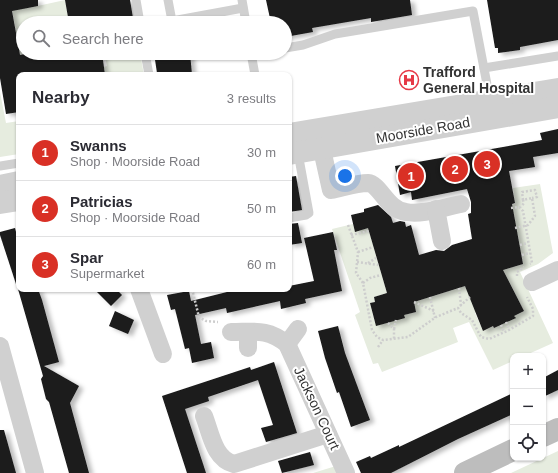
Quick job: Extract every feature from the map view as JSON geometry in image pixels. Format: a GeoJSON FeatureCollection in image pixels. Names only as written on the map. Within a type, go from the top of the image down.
{"type":"FeatureCollection","features":[{"type":"Feature","properties":{"kind":"main road"},"geometry":{"type":"LineString","coordinates":[[546,435],[558,429]]}},
{"type":"Feature","properties":{"kind":"main road"},"geometry":{"type":"LineString","coordinates":[[465,473],[510,451]]}},
{"type":"Feature","properties":{"kind":"street","name":"Moorside Road"},"geometry":{"type":"LineString","coordinates":[[292,147],[319,139],[490,100],[558,89]]}},
{"type":"Feature","properties":{"kind":"street","name":"Moorside Road"},"geometry":{"type":"LineString","coordinates":[[319,139],[558,107]]}},
{"type":"Feature","properties":{"kind":"street"},"geometry":{"type":"LineString","coordinates":[[319,139],[331,190],[368,183],[375,186],[389,204],[405,212],[436,209],[461,204]]}},
{"type":"Feature","properties":{"kind":"street"},"geometry":{"type":"LineString","coordinates":[[0,186],[16,183]]}},
{"type":"Feature","properties":{"kind":"street"},"geometry":{"type":"LineString","coordinates":[[0,203],[16,200]]}},
{"type":"Feature","properties":{"kind":"street"},"geometry":{"type":"LineString","coordinates":[[436,209],[442,241]]}},
{"type":"Feature","properties":{"kind":"street"},"geometry":{"type":"LineString","coordinates":[[525,286],[558,270]]}},
{"type":"Feature","properties":{"kind":"street"},"geometry":{"type":"LineString","coordinates":[[140,292],[163,354]]}},
{"type":"Feature","properties":{"kind":"street"},"geometry":{"type":"LineString","coordinates":[[240,336],[265,331],[277,336],[287,344],[298,329]]}},
{"type":"Feature","properties":{"kind":"street","name":"Jackson Court"},"geometry":{"type":"LineString","coordinates":[[287,344],[346,473]]}},
{"type":"Feature","properties":{"kind":"street"},"geometry":{"type":"LineString","coordinates":[[0,346],[6,388],[35,473]]}},
{"type":"Feature","properties":{"kind":"street"},"geometry":{"type":"LineString","coordinates":[[204,416],[218,455],[226,462],[234,464],[328,434]]}},
{"type":"Feature","properties":{"kind":"lane"},"geometry":{"type":"LineString","coordinates":[[136,0],[139,16]]}},
{"type":"Feature","properties":{"kind":"lane"},"geometry":{"type":"LineString","coordinates":[[168,0],[171,16]]}},
{"type":"Feature","properties":{"kind":"lane"},"geometry":{"type":"LineString","coordinates":[[193,16],[242,4],[245,16]]}},
{"type":"Feature","properties":{"kind":"lane"},"geometry":{"type":"LineString","coordinates":[[292,47],[350,31],[473,11],[490,100]]}},
{"type":"Feature","properties":{"kind":"lane"},"geometry":{"type":"LineString","coordinates":[[484,68],[558,56]]}},
{"type":"Feature","properties":{"kind":"lane"},"geometry":{"type":"LineString","coordinates":[[146,60],[148,72]]}},
{"type":"Feature","properties":{"kind":"lane"},"geometry":{"type":"LineString","coordinates":[[253,60],[255,72]]}},
{"type":"Feature","properties":{"kind":"lane"},"geometry":{"type":"LineString","coordinates":[[292,151],[309,213],[292,217]]}},
{"type":"Feature","properties":{"kind":"lane"},"geometry":{"type":"LineString","coordinates":[[0,166],[16,163]]}},
{"type":"Feature","properties":{"kind":"path"},"geometry":{"type":"LineString","coordinates":[[511,208],[520,207],[524,203],[523,200],[522,192],[535,190],[537,197],[523,200]]}},
{"type":"Feature","properties":{"kind":"path"},"geometry":{"type":"LineString","coordinates":[[515,228],[530,224],[535,216],[532,198]]}},
{"type":"Feature","properties":{"kind":"path"},"geometry":{"type":"LineString","coordinates":[[459,288],[460,313],[472,320],[483,338],[490,339],[533,316],[533,309],[525,286],[517,272],[532,263],[520,207]]}},
{"type":"Feature","properties":{"kind":"path"},"geometry":{"type":"LineString","coordinates":[[348,225],[358,252],[356,273],[363,283],[372,330],[376,337],[383,340],[412,335],[435,318],[459,307],[470,297]]}},
{"type":"Feature","properties":{"kind":"path"},"geometry":{"type":"LineString","coordinates":[[352,235],[369,231]]}},
{"type":"Feature","properties":{"kind":"path"},"geometry":{"type":"LineString","coordinates":[[520,245],[528,243]]}},
{"type":"Feature","properties":{"kind":"path"},"geometry":{"type":"LineString","coordinates":[[358,252],[373,247]]}},
{"type":"Feature","properties":{"kind":"path"},"geometry":{"type":"LineString","coordinates":[[522,255],[530,253]]}},
{"type":"Feature","properties":{"kind":"path"},"geometry":{"type":"LineString","coordinates":[[367,263],[376,258]]}},
{"type":"Feature","properties":{"kind":"path"},"geometry":{"type":"LineString","coordinates":[[357,262],[378,265]]}},
{"type":"Feature","properties":{"kind":"path"},"geometry":{"type":"LineString","coordinates":[[363,283],[370,278],[381,275]]}},
{"type":"Feature","properties":{"kind":"path"},"geometry":{"type":"LineString","coordinates":[[193,292],[199,317],[206,321],[230,324],[240,336]]}},
{"type":"Feature","properties":{"kind":"path"},"geometry":{"type":"LineString","coordinates":[[430,297],[435,318]]}},
{"type":"Feature","properties":{"kind":"path"},"geometry":{"type":"LineString","coordinates":[[414,302],[434,311]]}},
{"type":"Feature","properties":{"kind":"path"},"geometry":{"type":"LineString","coordinates":[[394,339],[396,320]]}},
{"type":"Feature","properties":{"kind":"path"},"geometry":{"type":"LineString","coordinates":[[506,322],[510,329]]}},
{"type":"Feature","properties":{"kind":"path"},"geometry":{"type":"LineString","coordinates":[[388,323],[394,329]]}},
{"type":"Feature","properties":{"kind":"path"},"geometry":{"type":"LineString","coordinates":[[501,325],[504,332]]}},
{"type":"Feature","properties":{"kind":"path"},"geometry":{"type":"LineString","coordinates":[[378,347],[383,340]]}},
{"type":"Feature","properties":{"kind":"shaded area"},"geometry":{"type":"Polygon","coordinates":[[[65,0],[68,16],[16,16],[16,32],[12,9],[33,5],[33,7],[65,0]]]}},
{"type":"Feature","properties":{"kind":"shaded area"},"geometry":{"type":"Polygon","coordinates":[[[106,60],[141,60],[143,72],[105,72],[104,67],[107,66],[106,60]]]}},
{"type":"Feature","properties":{"kind":"shaded area"},"geometry":{"type":"Polygon","coordinates":[[[0,92],[6,123],[16,121],[16,154],[0,157],[0,92]]]}},
{"type":"Feature","properties":{"kind":"shaded area"},"geometry":{"type":"Polygon","coordinates":[[[540,184],[553,253],[538,264],[520,272],[553,343],[531,353],[510,353],[510,362],[493,370],[469,322],[453,328],[458,342],[382,372],[378,363],[373,364],[355,315],[360,312],[332,229],[353,224],[355,231],[368,228],[387,293],[374,297],[375,302],[370,303],[375,323],[405,318],[404,315],[416,312],[414,302],[465,286],[477,312],[475,313],[483,331],[493,326],[494,328],[515,318],[514,316],[524,311],[503,270],[523,264],[521,252],[519,252],[520,248],[518,235],[516,236],[514,213],[512,213],[510,205],[515,204],[513,188],[540,184]]]}},
{"type":"Feature","properties":{"kind":"shaded area"},"geometry":{"type":"Polygon","coordinates":[[[558,451],[558,473],[511,473],[537,461],[546,461],[546,457],[558,451]]]}},
{"type":"Feature","properties":{"kind":"shaded area"},"geometry":{"type":"Polygon","coordinates":[[[336,466],[339,473],[313,473],[336,466]]]}},
{"type":"Feature","properties":{"kind":"building"},"geometry":{"type":"Polygon","coordinates":[[[0,0],[38,0],[38,6],[12,11],[16,33],[16,60],[103,60],[105,72],[16,72],[16,112],[6,114],[0,78],[0,0]]]}},
{"type":"Feature","properties":{"kind":"building"},"geometry":{"type":"Polygon","coordinates":[[[65,0],[130,0],[133,16],[68,16],[65,0]]]}},
{"type":"Feature","properties":{"kind":"building"},"geometry":{"type":"Polygon","coordinates":[[[266,0],[410,0],[412,15],[371,22],[371,18],[312,28],[313,32],[292,36],[292,16],[269,16],[266,0]]]}},
{"type":"Feature","properties":{"kind":"building"},"geometry":{"type":"Polygon","coordinates":[[[487,0],[558,0],[558,40],[520,47],[520,50],[498,53],[498,48],[495,48],[487,0]]]}},
{"type":"Feature","properties":{"kind":"building"},"geometry":{"type":"Polygon","coordinates":[[[155,60],[191,60],[192,72],[157,72],[155,60]]]}},
{"type":"Feature","properties":{"kind":"building"},"geometry":{"type":"Polygon","coordinates":[[[558,129],[558,153],[533,157],[535,167],[509,171],[515,203],[512,204],[523,264],[503,270],[524,311],[514,316],[516,318],[494,328],[493,326],[483,331],[465,286],[414,302],[416,312],[404,315],[405,318],[376,326],[370,303],[375,302],[374,297],[387,293],[368,228],[355,232],[351,215],[364,212],[364,209],[378,205],[391,217],[393,223],[400,221],[405,222],[406,227],[411,225],[419,255],[436,250],[444,251],[452,245],[472,239],[468,214],[471,213],[471,202],[467,189],[412,200],[411,192],[400,195],[395,166],[542,140],[540,133],[558,129]]]}},
{"type":"Feature","properties":{"kind":"building"},"geometry":{"type":"Polygon","coordinates":[[[296,176],[302,210],[292,212],[292,177],[296,176]]]}},
{"type":"Feature","properties":{"kind":"building"},"geometry":{"type":"Polygon","coordinates":[[[298,223],[302,243],[292,245],[292,224],[298,223]]]}},
{"type":"Feature","properties":{"kind":"building"},"geometry":{"type":"Polygon","coordinates":[[[15,228],[16,284],[0,235],[0,232],[15,228]]]}},
{"type":"Feature","properties":{"kind":"building"},"geometry":{"type":"Polygon","coordinates":[[[333,232],[337,250],[334,250],[342,291],[305,299],[306,303],[281,309],[280,301],[227,313],[226,308],[195,315],[201,344],[211,342],[214,358],[192,363],[189,348],[185,349],[175,309],[171,310],[167,295],[189,292],[191,301],[227,292],[292,292],[292,285],[314,281],[304,238],[333,232]]]}},
{"type":"Feature","properties":{"kind":"building"},"geometry":{"type":"Polygon","coordinates":[[[19,292],[39,292],[42,300],[59,362],[44,366],[79,386],[70,403],[89,473],[69,473],[49,402],[46,399],[41,379],[43,376],[19,292]]]}},
{"type":"Feature","properties":{"kind":"building"},"geometry":{"type":"Polygon","coordinates":[[[97,292],[119,292],[122,295],[111,306],[97,292]]]}},
{"type":"Feature","properties":{"kind":"building"},"geometry":{"type":"Polygon","coordinates":[[[115,311],[134,320],[128,334],[109,326],[115,311]]]}},
{"type":"Feature","properties":{"kind":"building"},"geometry":{"type":"Polygon","coordinates":[[[338,326],[345,353],[370,420],[351,427],[339,392],[337,393],[325,358],[318,331],[338,326]]]}},
{"type":"Feature","properties":{"kind":"building"},"geometry":{"type":"Polygon","coordinates":[[[274,362],[297,433],[266,442],[261,428],[273,425],[258,380],[208,397],[209,401],[185,409],[206,473],[187,473],[162,396],[250,367],[251,370],[274,362]]]}},
{"type":"Feature","properties":{"kind":"building"},"geometry":{"type":"Polygon","coordinates":[[[558,370],[558,390],[546,396],[546,389],[546,376],[558,370]]]}},
{"type":"Feature","properties":{"kind":"building"},"geometry":{"type":"Polygon","coordinates":[[[510,394],[510,415],[458,439],[391,473],[361,473],[356,462],[370,456],[371,458],[399,445],[399,447],[510,394]]]}},
{"type":"Feature","properties":{"kind":"building"},"geometry":{"type":"Polygon","coordinates":[[[0,430],[4,430],[16,473],[0,473],[0,430]]]}},
{"type":"Feature","properties":{"kind":"building"},"geometry":{"type":"Polygon","coordinates":[[[310,452],[314,465],[282,473],[278,461],[310,452]]]}},
{"type":"Feature","properties":{"kind":"place","name":"Trafford General Hospital"},"geometry":{"type":"Point","coordinates":[409,80]}},
{"type":"Feature","properties":{"kind":"place","name":"Spar"},"geometry":{"type":"Point","coordinates":[487,164]}},
{"type":"Feature","properties":{"kind":"place","name":"Patricias"},"geometry":{"type":"Point","coordinates":[455,169]}},
{"type":"Feature","properties":{"kind":"place","name":"Swanns"},"geometry":{"type":"Point","coordinates":[411,176]}}]}
